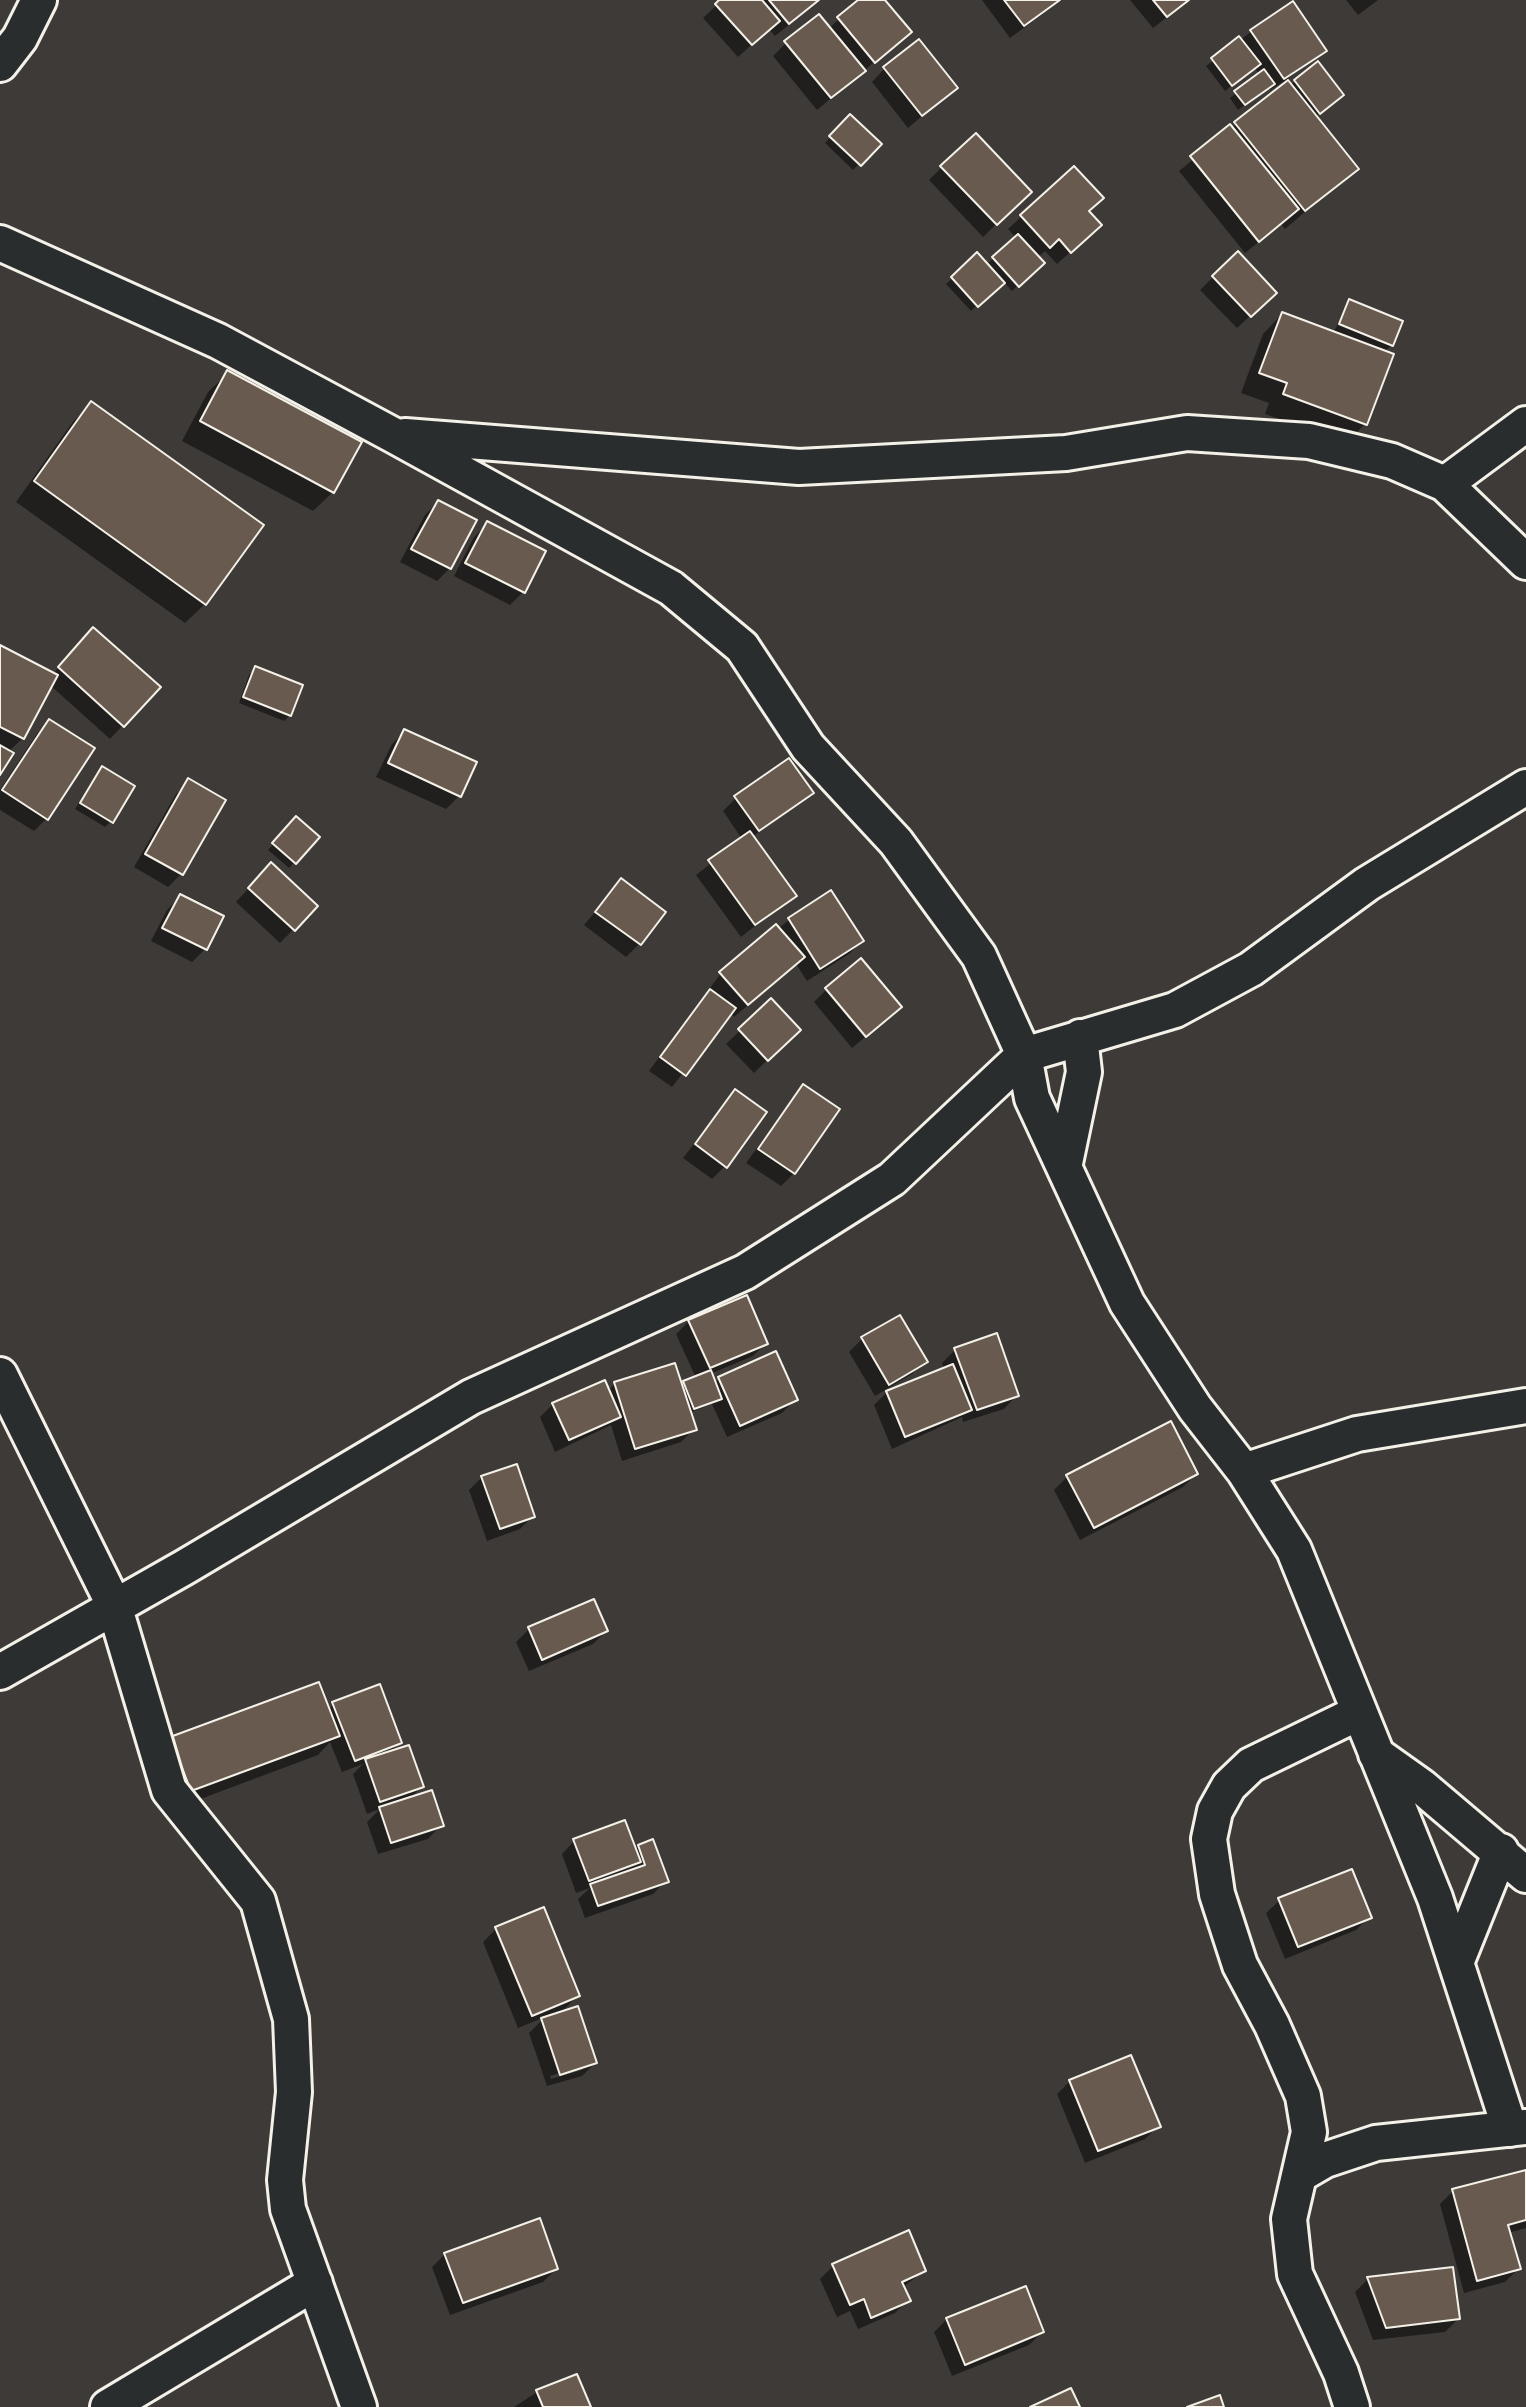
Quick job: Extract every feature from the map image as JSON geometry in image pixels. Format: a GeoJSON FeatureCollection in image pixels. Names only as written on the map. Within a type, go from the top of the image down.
{"type":"FeatureCollection","features":[{"type":"Feature","properties":{"kind":"street"},"geometry":{"type":"LineString","coordinates":[[0,64],[20,38],[39,0]]}},
{"type":"Feature","properties":{"kind":"street"},"geometry":{"type":"LineString","coordinates":[[0,243],[218,341],[671,588],[742,647],[808,747],[896,842],[979,956],[1024,1055],[1032,1098],[1065,1163],[1127,1303],[1195,1408],[1244,1471],[1294,1550],[1435,1898],[1518,2128],[1376,2143],[1325,2160],[1301,2174]]}},
{"type":"Feature","properties":{"kind":"street"},"geometry":{"type":"LineString","coordinates":[[1445,484],[1526,424]]}},
{"type":"Feature","properties":{"kind":"street"},"geometry":{"type":"LineString","coordinates":[[393,435],[799,467],[1066,453],[1187,433],[1309,441],[1392,461],[1445,484],[1526,562]]}},
{"type":"Feature","properties":{"kind":"street"},"geometry":{"type":"LineString","coordinates":[[0,1672],[185,1567],[471,1397],[745,1272],[892,1179],[1024,1055],[1175,1010],[1251,969],[1367,884],[1526,787]]}},
{"type":"Feature","properties":{"kind":"street"},"geometry":{"type":"LineString","coordinates":[[1065,1163],[1084,1072],[1080,1037]]}},
{"type":"Feature","properties":{"kind":"street"},"geometry":{"type":"LineString","coordinates":[[0,1375],[114,1605],[169,1790],[258,1901],[291,2019],[294,2092],[285,2180],[288,2209],[359,2407]]}},
{"type":"Feature","properties":{"kind":"street"},"geometry":{"type":"LineString","coordinates":[[1244,1471],[1357,1434],[1526,1406]]}},
{"type":"Feature","properties":{"kind":"street"},"geometry":{"type":"LineString","coordinates":[[1352,2407],[1341,2373],[1295,2274],[1289,2219],[1309,2132],[1303,2096],[1240,1965],[1217,1894],[1209,1839],[1215,1811],[1229,1786],[1251,1765],[1358,1713]]}},
{"type":"Feature","properties":{"kind":"street"},"geometry":{"type":"LineString","coordinates":[[1376,1754],[1421,1786],[1526,1875]]}},
{"type":"Feature","properties":{"kind":"street"},"geometry":{"type":"LineString","coordinates":[[1456,1963],[1501,1851]]}},
{"type":"Feature","properties":{"kind":"street"},"geometry":{"type":"LineString","coordinates":[[108,2407],[315,2283]]}},
{"type":"Feature","properties":{"kind":"building"},"geometry":{"type":"Polygon","coordinates":[[[719,0],[762,0],[780,21],[752,45],[715,4],[719,0]]]}},
{"type":"Feature","properties":{"kind":"building"},"geometry":{"type":"Polygon","coordinates":[[[769,0],[819,0],[789,24],[769,0]]]}},
{"type":"Feature","properties":{"kind":"building"},"geometry":{"type":"Polygon","coordinates":[[[858,0],[885,0],[912,32],[875,63],[837,17],[858,0]]]}},
{"type":"Feature","properties":{"kind":"building"},"geometry":{"type":"Polygon","coordinates":[[[1004,0],[1060,0],[1024,26],[1004,0]]]}},
{"type":"Feature","properties":{"kind":"building"},"geometry":{"type":"Polygon","coordinates":[[[1153,0],[1189,0],[1167,17],[1153,0]]]}},
{"type":"Feature","properties":{"kind":"building"},"geometry":{"type":"Polygon","coordinates":[[[1293,1],[1327,51],[1284,79],[1250,30],[1293,1]]]}},
{"type":"Feature","properties":{"kind":"building"},"geometry":{"type":"Polygon","coordinates":[[[819,14],[866,71],[831,98],[784,41],[819,14]]]}},
{"type":"Feature","properties":{"kind":"building"},"geometry":{"type":"Polygon","coordinates":[[[1239,36],[1261,64],[1232,86],[1211,58],[1239,36]]]}},
{"type":"Feature","properties":{"kind":"building"},"geometry":{"type":"Polygon","coordinates":[[[919,39],[958,88],[922,116],[883,67],[919,39]]]}},
{"type":"Feature","properties":{"kind":"building"},"geometry":{"type":"Polygon","coordinates":[[[1318,61],[1344,95],[1320,114],[1294,80],[1318,61]]]}},
{"type":"Feature","properties":{"kind":"building"},"geometry":{"type":"Polygon","coordinates":[[[1264,69],[1275,84],[1245,105],[1234,91],[1264,69]]]}},
{"type":"Feature","properties":{"kind":"building"},"geometry":{"type":"Polygon","coordinates":[[[1288,80],[1359,169],[1305,211],[1234,122],[1288,80]]]}},
{"type":"Feature","properties":{"kind":"building"},"geometry":{"type":"Polygon","coordinates":[[[850,114],[882,144],[861,166],[829,136],[850,114]]]}},
{"type":"Feature","properties":{"kind":"building"},"geometry":{"type":"Polygon","coordinates":[[[1230,124],[1299,209],[1259,242],[1190,156],[1230,124]]]}},
{"type":"Feature","properties":{"kind":"building"},"geometry":{"type":"Polygon","coordinates":[[[976,133],[1032,192],[997,225],[940,166],[976,133]]]}},
{"type":"Feature","properties":{"kind":"building"},"geometry":{"type":"Polygon","coordinates":[[[1074,166],[1104,198],[1089,211],[1102,225],[1071,253],[1059,239],[1050,248],[1020,215],[1074,166]]]}},
{"type":"Feature","properties":{"kind":"building"},"geometry":{"type":"Polygon","coordinates":[[[1018,234],[1045,263],[1019,287],[992,257],[1018,234]]]}},
{"type":"Feature","properties":{"kind":"building"},"geometry":{"type":"Polygon","coordinates":[[[1238,251],[1277,293],[1251,317],[1212,276],[1238,251]]]}},
{"type":"Feature","properties":{"kind":"building"},"geometry":{"type":"Polygon","coordinates":[[[977,252],[1005,283],[978,307],[951,277],[977,252]]]}},
{"type":"Feature","properties":{"kind":"building"},"geometry":{"type":"Polygon","coordinates":[[[1349,299],[1403,321],[1393,346],[1339,324],[1349,299]]]}},
{"type":"Feature","properties":{"kind":"building"},"geometry":{"type":"Polygon","coordinates":[[[1282,312],[1394,354],[1367,425],[1283,394],[1287,383],[1259,373],[1282,312]]]}},
{"type":"Feature","properties":{"kind":"building"},"geometry":{"type":"Polygon","coordinates":[[[227,370],[362,442],[334,493],[200,421],[227,370]]]}},
{"type":"Feature","properties":{"kind":"building"},"geometry":{"type":"Polygon","coordinates":[[[91,401],[264,525],[206,605],[34,481],[91,401]]]}},
{"type":"Feature","properties":{"kind":"building"},"geometry":{"type":"Polygon","coordinates":[[[438,500],[477,520],[451,569],[411,549],[438,500]]]}},
{"type":"Feature","properties":{"kind":"building"},"geometry":{"type":"Polygon","coordinates":[[[487,521],[546,551],[525,593],[465,563],[487,521]]]}},
{"type":"Feature","properties":{"kind":"building"},"geometry":{"type":"Polygon","coordinates":[[[93,627],[161,687],[124,727],[58,667],[93,627]]]}},
{"type":"Feature","properties":{"kind":"building"},"geometry":{"type":"Polygon","coordinates":[[[0,645],[58,675],[24,739],[0,727],[0,645]]]}},
{"type":"Feature","properties":{"kind":"building"},"geometry":{"type":"Polygon","coordinates":[[[255,666],[303,685],[291,716],[243,697],[255,666]]]}},
{"type":"Feature","properties":{"kind":"building"},"geometry":{"type":"Polygon","coordinates":[[[49,719],[95,748],[48,820],[2,790],[49,719]]]}},
{"type":"Feature","properties":{"kind":"building"},"geometry":{"type":"Polygon","coordinates":[[[404,729],[477,762],[461,797],[388,763],[404,729]]]}},
{"type":"Feature","properties":{"kind":"building"},"geometry":{"type":"Polygon","coordinates":[[[0,745],[14,753],[0,775],[0,745]]]}},
{"type":"Feature","properties":{"kind":"building"},"geometry":{"type":"Polygon","coordinates":[[[789,758],[814,793],[759,831],[734,796],[789,758]]]}},
{"type":"Feature","properties":{"kind":"building"},"geometry":{"type":"Polygon","coordinates":[[[102,766],[135,786],[113,823],[80,803],[102,766]]]}},
{"type":"Feature","properties":{"kind":"building"},"geometry":{"type":"Polygon","coordinates":[[[188,778],[226,800],[183,875],[145,854],[188,778]]]}},
{"type":"Feature","properties":{"kind":"building"},"geometry":{"type":"Polygon","coordinates":[[[296,816],[320,837],[296,864],[272,843],[296,816]]]}},
{"type":"Feature","properties":{"kind":"building"},"geometry":{"type":"Polygon","coordinates":[[[750,831],[797,896],[755,925],[708,860],[750,831]]]}},
{"type":"Feature","properties":{"kind":"building"},"geometry":{"type":"Polygon","coordinates":[[[271,862],[318,906],[295,931],[248,888],[271,862]]]}},
{"type":"Feature","properties":{"kind":"building"},"geometry":{"type":"Polygon","coordinates":[[[621,878],[666,912],[641,945],[595,912],[621,878]]]}},
{"type":"Feature","properties":{"kind":"building"},"geometry":{"type":"Polygon","coordinates":[[[831,890],[864,941],[820,969],[788,918],[831,890]]]}},
{"type":"Feature","properties":{"kind":"building"},"geometry":{"type":"Polygon","coordinates":[[[180,894],[224,916],[207,950],[162,928],[180,894]]]}},
{"type":"Feature","properties":{"kind":"building"},"geometry":{"type":"Polygon","coordinates":[[[776,924],[805,957],[748,1005],[719,972],[776,924]]]}},
{"type":"Feature","properties":{"kind":"building"},"geometry":{"type":"Polygon","coordinates":[[[861,958],[902,1007],[866,1037],[825,988],[861,958]]]}},
{"type":"Feature","properties":{"kind":"building"},"geometry":{"type":"Polygon","coordinates":[[[710,989],[736,1008],[686,1076],[660,1057],[710,989]]]}},
{"type":"Feature","properties":{"kind":"building"},"geometry":{"type":"Polygon","coordinates":[[[771,998],[801,1030],[768,1061],[738,1029],[771,998]]]}},
{"type":"Feature","properties":{"kind":"building"},"geometry":{"type":"Polygon","coordinates":[[[803,1084],[840,1109],[795,1174],[758,1149],[803,1084]]]}},
{"type":"Feature","properties":{"kind":"building"},"geometry":{"type":"Polygon","coordinates":[[[735,1089],[767,1112],[727,1168],[695,1144],[735,1089]]]}},
{"type":"Feature","properties":{"kind":"building"},"geometry":{"type":"Polygon","coordinates":[[[747,1295],[768,1344],[710,1368],[688,1320],[747,1295]]]}},
{"type":"Feature","properties":{"kind":"building"},"geometry":{"type":"Polygon","coordinates":[[[900,1315],[928,1362],[889,1385],[861,1337],[900,1315]]]}},
{"type":"Feature","properties":{"kind":"building"},"geometry":{"type":"Polygon","coordinates":[[[997,1333],[1019,1396],[977,1410],[954,1348],[997,1333]]]}},
{"type":"Feature","properties":{"kind":"building"},"geometry":{"type":"Polygon","coordinates":[[[776,1351],[798,1400],[740,1426],[718,1377],[776,1351]]]}},
{"type":"Feature","properties":{"kind":"building"},"geometry":{"type":"Polygon","coordinates":[[[675,1363],[697,1430],[635,1449],[614,1382],[675,1363]]]}},
{"type":"Feature","properties":{"kind":"building"},"geometry":{"type":"Polygon","coordinates":[[[953,1364],[972,1410],[905,1437],[886,1391],[953,1364]]]}},
{"type":"Feature","properties":{"kind":"building"},"geometry":{"type":"Polygon","coordinates":[[[711,1370],[722,1399],[694,1409],[683,1381],[711,1370]]]}},
{"type":"Feature","properties":{"kind":"building"},"geometry":{"type":"Polygon","coordinates":[[[605,1380],[621,1417],[569,1440],[552,1403],[605,1380]]]}},
{"type":"Feature","properties":{"kind":"building"},"geometry":{"type":"Polygon","coordinates":[[[1171,1421],[1198,1474],[1094,1528],[1066,1475],[1171,1421]]]}},
{"type":"Feature","properties":{"kind":"building"},"geometry":{"type":"Polygon","coordinates":[[[517,1464],[535,1517],[500,1529],[481,1476],[517,1464]]]}},
{"type":"Feature","properties":{"kind":"building"},"geometry":{"type":"Polygon","coordinates":[[[594,1599],[608,1631],[542,1660],[528,1627],[594,1599]]]}},
{"type":"Feature","properties":{"kind":"building"},"geometry":{"type":"Polygon","coordinates":[[[319,1682],[340,1736],[191,1791],[170,1737],[319,1682]]]}},
{"type":"Feature","properties":{"kind":"building"},"geometry":{"type":"Polygon","coordinates":[[[380,1684],[402,1743],[355,1761],[332,1702],[380,1684]]]}},
{"type":"Feature","properties":{"kind":"building"},"geometry":{"type":"Polygon","coordinates":[[[409,1745],[424,1787],[380,1802],[365,1759],[409,1745]]]}},
{"type":"Feature","properties":{"kind":"building"},"geometry":{"type":"Polygon","coordinates":[[[432,1790],[444,1826],[391,1843],[379,1807],[432,1790]]]}},
{"type":"Feature","properties":{"kind":"building"},"geometry":{"type":"Polygon","coordinates":[[[625,1820],[641,1862],[589,1881],[573,1839],[625,1820]]]}},
{"type":"Feature","properties":{"kind":"building"},"geometry":{"type":"Polygon","coordinates":[[[653,1839],[669,1882],[598,1906],[590,1884],[645,1865],[638,1845],[653,1839]]]}},
{"type":"Feature","properties":{"kind":"building"},"geometry":{"type":"Polygon","coordinates":[[[1352,1869],[1372,1918],[1298,1947],[1278,1898],[1352,1869]]]}},
{"type":"Feature","properties":{"kind":"building"},"geometry":{"type":"Polygon","coordinates":[[[544,1907],[580,1996],[532,2016],[495,1927],[544,1907]]]}},
{"type":"Feature","properties":{"kind":"building"},"geometry":{"type":"Polygon","coordinates":[[[578,2006],[597,2063],[560,2075],[541,2018],[578,2006]]]}},
{"type":"Feature","properties":{"kind":"building"},"geometry":{"type":"Polygon","coordinates":[[[1131,2055],[1161,2127],[1098,2151],[1069,2080],[1131,2055]]]}},
{"type":"Feature","properties":{"kind":"building"},"geometry":{"type":"Polygon","coordinates":[[[1526,2170],[1526,2220],[1508,2225],[1521,2269],[1477,2281],[1452,2189],[1526,2170]]]}},
{"type":"Feature","properties":{"kind":"building"},"geometry":{"type":"Polygon","coordinates":[[[540,2218],[558,2269],[463,2303],[444,2253],[540,2218]]]}},
{"type":"Feature","properties":{"kind":"building"},"geometry":{"type":"Polygon","coordinates":[[[909,2230],[926,2271],[902,2282],[911,2301],[871,2318],[864,2299],[850,2305],[832,2264],[909,2230]]]}},
{"type":"Feature","properties":{"kind":"building"},"geometry":{"type":"Polygon","coordinates":[[[1453,2267],[1460,2319],[1386,2328],[1367,2277],[1453,2267]]]}},
{"type":"Feature","properties":{"kind":"building"},"geometry":{"type":"Polygon","coordinates":[[[1026,2286],[1044,2332],[965,2365],[946,2318],[1026,2286]]]}},
{"type":"Feature","properties":{"kind":"building"},"geometry":{"type":"Polygon","coordinates":[[[577,2374],[591,2407],[543,2407],[536,2390],[577,2374]]]}},
{"type":"Feature","properties":{"kind":"building"},"geometry":{"type":"Polygon","coordinates":[[[1071,2388],[1080,2407],[1030,2407],[1071,2388]]]}},
{"type":"Feature","properties":{"kind":"building"},"geometry":{"type":"Polygon","coordinates":[[[1220,2395],[1224,2407],[1187,2407],[1220,2395]]]}}]}
